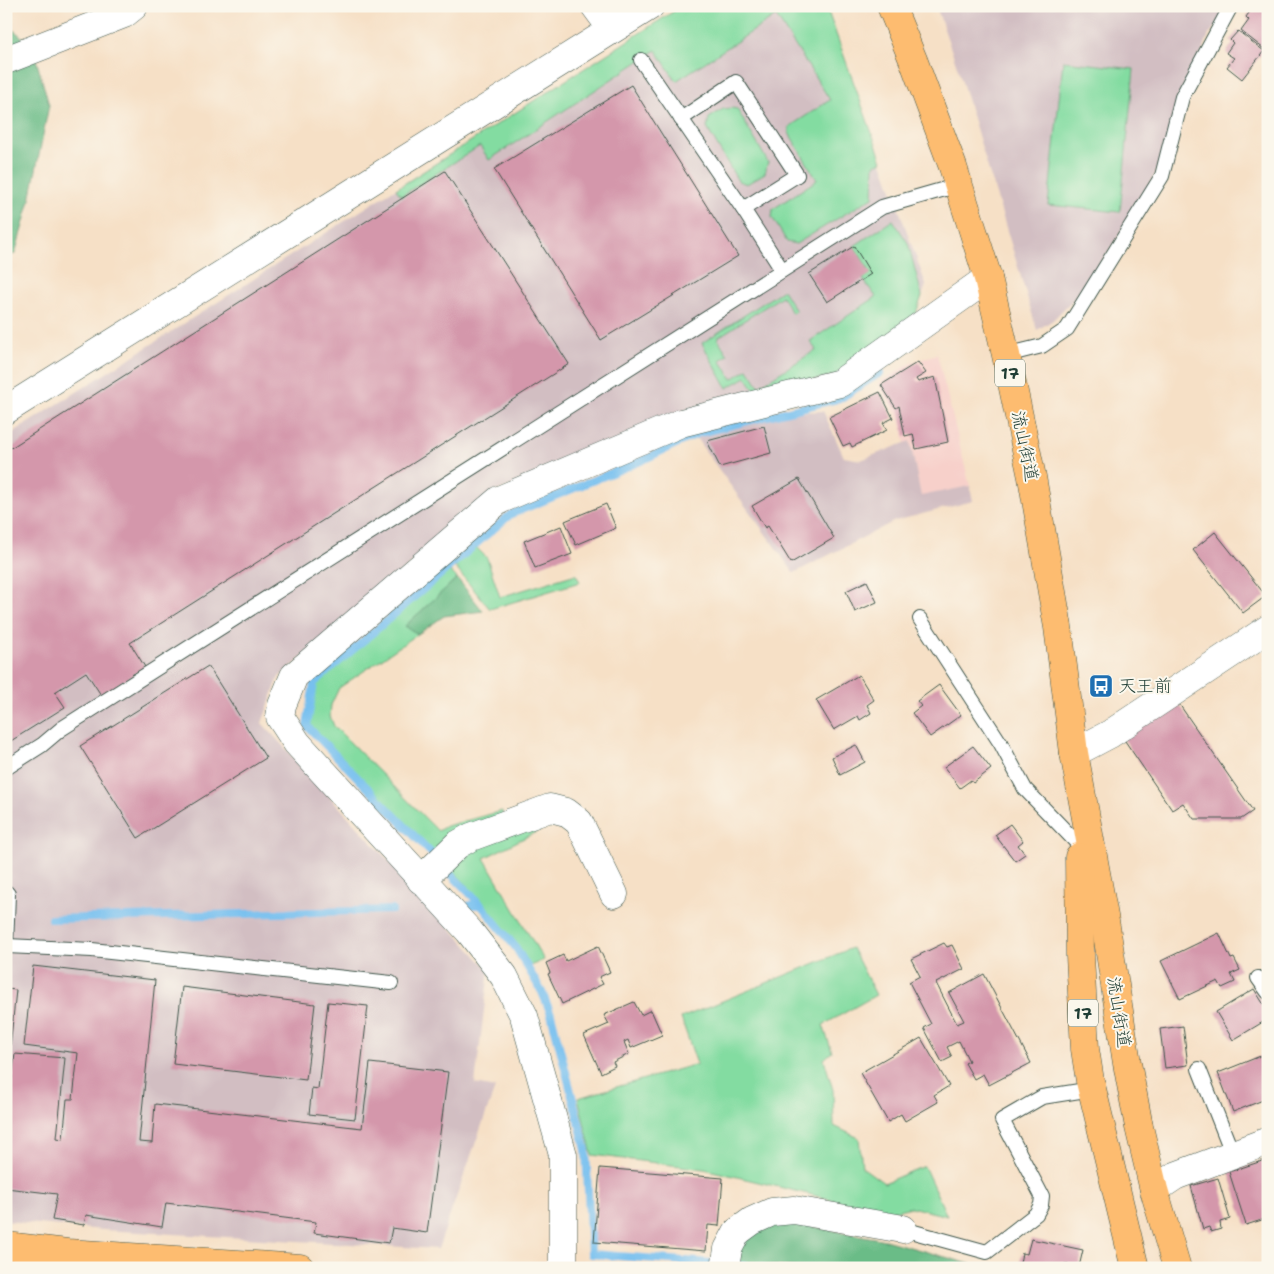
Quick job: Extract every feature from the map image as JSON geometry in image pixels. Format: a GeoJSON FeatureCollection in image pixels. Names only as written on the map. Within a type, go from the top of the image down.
{"type":"FeatureCollection","features":[{"type":"Feature","properties":{"kind":"main road","name":"流山街道"},"geometry":{"type":"LineString","coordinates":[[891,6],[914,62],[958,185],[988,278],[1006,355],[1034,486],[1058,627],[1074,753],[1106,927],[1127,1063],[1139,1127],[1154,1190],[1176,1268]]}},
{"type":"Feature","properties":{"kind":"main road","name":"流山街道"},"geometry":{"type":"LineString","coordinates":[[1074,753],[1079,845],[1080,956],[1085,1049],[1092,1090],[1135,1268]]}},
{"type":"Feature","properties":{"kind":"main road"},"geometry":{"type":"LineString","coordinates":[[6,1246],[67,1253],[300,1268]]}},
{"type":"Feature","properties":{"kind":"street"},"geometry":{"type":"LineString","coordinates":[[6,60],[124,14],[134,6]]}},
{"type":"Feature","properties":{"kind":"street"},"geometry":{"type":"LineString","coordinates":[[595,6],[612,29]]}},
{"type":"Feature","properties":{"kind":"street"},"geometry":{"type":"LineString","coordinates":[[6,410],[650,6]]}},
{"type":"Feature","properties":{"kind":"street"},"geometry":{"type":"LineString","coordinates":[[563,1268],[563,1155],[524,1016],[504,976],[469,931],[297,743],[280,717],[282,705],[294,676],[499,500],[681,423],[840,383],[988,278]]}},
{"type":"Feature","properties":{"kind":"street"},"geometry":{"type":"LineString","coordinates":[[1074,753],[1110,734],[1268,629]]}},
{"type":"Feature","properties":{"kind":"street"},"geometry":{"type":"LineString","coordinates":[[421,880],[456,845],[470,837],[550,808],[566,812],[580,822],[614,894]]}},
{"type":"Feature","properties":{"kind":"street"},"geometry":{"type":"LineString","coordinates":[[1154,1190],[1175,1176],[1268,1141]]}},
{"type":"Feature","properties":{"kind":"street"},"geometry":{"type":"LineString","coordinates":[[725,1268],[728,1249],[736,1232],[752,1221],[772,1212],[794,1210],[903,1229]]}},
{"type":"Feature","properties":{"kind":"lane"},"geometry":{"type":"LineString","coordinates":[[1006,355],[1042,346],[1067,329],[1162,176],[1182,97],[1231,6]]}},
{"type":"Feature","properties":{"kind":"lane"},"geometry":{"type":"LineString","coordinates":[[641,60],[743,209],[782,270]]}},
{"type":"Feature","properties":{"kind":"lane"},"geometry":{"type":"LineString","coordinates":[[680,119],[736,82],[797,175],[743,209]]}},
{"type":"Feature","properties":{"kind":"lane"},"geometry":{"type":"LineString","coordinates":[[6,768],[78,719],[882,207],[958,185]]}},
{"type":"Feature","properties":{"kind":"lane"},"geometry":{"type":"LineString","coordinates":[[920,619],[1001,744],[1025,789],[1079,845]]}},
{"type":"Feature","properties":{"kind":"lane"},"geometry":{"type":"LineString","coordinates":[[6,892],[8,894],[7,946],[92,950],[392,983]]}},
{"type":"Feature","properties":{"kind":"lane"},"geometry":{"type":"LineString","coordinates":[[1258,978],[1268,992]]}},
{"type":"Feature","properties":{"kind":"lane"},"geometry":{"type":"LineString","coordinates":[[1200,1069],[1233,1155]]}},
{"type":"Feature","properties":{"kind":"lane"},"geometry":{"type":"LineString","coordinates":[[903,1229],[987,1252],[1036,1214],[1041,1205],[1042,1196],[1002,1120],[1042,1097],[1092,1090]]}},
{"type":"Feature","properties":{"kind":"shaded area"},"geometry":{"type":"Polygon","coordinates":[[[682,6],[826,6],[926,285],[916,313],[836,375],[496,491],[279,677],[262,723],[489,970],[475,1084],[495,1088],[438,1249],[103,1230],[6,1221],[6,437],[682,6]]]}},
{"type":"Feature","properties":{"kind":"shaded area"},"geometry":{"type":"Polygon","coordinates":[[[936,6],[1233,6],[1209,34],[1158,168],[1142,199],[1088,284],[1053,320],[1037,330],[959,72],[936,6]]]}},
{"type":"Feature","properties":{"kind":"shaded area"},"geometry":{"type":"Polygon","coordinates":[[[937,354],[970,486],[921,497],[910,441],[905,443],[900,420],[878,383],[913,362],[937,354]]]}},
{"type":"Feature","properties":{"kind":"shaded area"},"geometry":{"type":"Polygon","coordinates":[[[823,411],[844,457],[861,460],[910,441],[921,496],[970,486],[973,501],[895,521],[794,573],[696,438],[799,412],[823,411]]]}},
{"type":"Feature","properties":{"kind":"green space"},"geometry":{"type":"Polygon","coordinates":[[[682,6],[826,6],[882,161],[874,165],[873,197],[796,244],[787,242],[772,217],[773,209],[817,180],[789,133],[789,127],[830,100],[776,16],[676,81],[656,50],[489,160],[480,146],[401,196],[396,189],[682,6]]]}},
{"type":"Feature","properties":{"kind":"green space"},"geometry":{"type":"Polygon","coordinates":[[[6,24],[32,45],[49,105],[30,200],[15,254],[6,257],[6,24]]]}},
{"type":"Feature","properties":{"kind":"green space"},"geometry":{"type":"Polygon","coordinates":[[[1063,61],[1134,69],[1120,212],[1048,205],[1063,61]]]}},
{"type":"Feature","properties":{"kind":"green space"},"geometry":{"type":"Polygon","coordinates":[[[723,109],[737,109],[768,162],[765,173],[747,184],[738,181],[707,128],[709,118],[723,109]]]}},
{"type":"Feature","properties":{"kind":"green space"},"geometry":{"type":"Polygon","coordinates":[[[893,220],[908,243],[922,296],[916,313],[836,375],[757,393],[746,377],[727,388],[702,343],[783,290],[796,311],[792,313],[782,296],[717,338],[728,355],[720,360],[732,379],[748,369],[759,386],[816,350],[810,341],[876,297],[863,279],[871,273],[854,246],[893,220]]]}},
{"type":"Feature","properties":{"kind":"green space"},"geometry":{"type":"Polygon","coordinates":[[[476,547],[487,558],[500,597],[576,574],[580,582],[490,609],[454,566],[476,547]]]}},
{"type":"Feature","properties":{"kind":"green space"},"geometry":{"type":"Polygon","coordinates":[[[449,570],[457,578],[405,626],[418,634],[339,688],[331,705],[330,716],[334,726],[438,831],[446,826],[502,811],[503,817],[436,854],[309,726],[315,684],[449,570]]]}},
{"type":"Feature","properties":{"kind":"green space"},"geometry":{"type":"Polygon","coordinates":[[[457,578],[483,611],[444,616],[418,634],[405,626],[457,578]]]}},
{"type":"Feature","properties":{"kind":"green space"},"geometry":{"type":"Polygon","coordinates":[[[537,825],[540,830],[484,858],[544,960],[530,966],[482,902],[447,864],[467,846],[537,825]]]}},
{"type":"Feature","properties":{"kind":"green space"},"geometry":{"type":"Polygon","coordinates":[[[852,948],[876,995],[823,1025],[832,1052],[824,1059],[833,1090],[834,1126],[859,1138],[862,1167],[884,1183],[924,1166],[947,1216],[911,1207],[887,1213],[704,1169],[592,1155],[578,1098],[697,1064],[681,1018],[852,948]]]}},
{"type":"Feature","properties":{"kind":"green space"},"geometry":{"type":"Polygon","coordinates":[[[772,1219],[885,1240],[977,1266],[977,1268],[805,1268],[735,1263],[737,1245],[772,1219]]]}},
{"type":"Feature","properties":{"kind":"building"},"geometry":{"type":"Polygon","coordinates":[[[1254,6],[1258,6],[1268,14],[1268,44],[1264,49],[1241,31],[1249,20],[1246,17],[1254,6]]]}},
{"type":"Feature","properties":{"kind":"building"},"geometry":{"type":"Polygon","coordinates":[[[1238,31],[1264,51],[1242,79],[1227,67],[1234,58],[1226,53],[1233,43],[1230,40],[1238,31]]]}},
{"type":"Feature","properties":{"kind":"building"},"geometry":{"type":"Polygon","coordinates":[[[631,85],[738,256],[601,340],[494,169],[631,85]]]}},
{"type":"Feature","properties":{"kind":"building"},"geometry":{"type":"Polygon","coordinates":[[[445,171],[569,364],[130,643],[145,667],[101,695],[86,672],[55,692],[65,707],[6,744],[6,451],[445,171]]]}},
{"type":"Feature","properties":{"kind":"building"},"geometry":{"type":"Polygon","coordinates":[[[854,246],[871,274],[827,302],[809,274],[854,246]]]}},
{"type":"Feature","properties":{"kind":"building"},"geometry":{"type":"Polygon","coordinates":[[[918,362],[926,373],[916,379],[918,382],[935,377],[948,442],[916,449],[913,434],[905,436],[899,406],[896,408],[881,385],[918,362]]]}},
{"type":"Feature","properties":{"kind":"building"},"geometry":{"type":"Polygon","coordinates":[[[880,392],[893,418],[883,423],[887,430],[852,447],[850,443],[843,446],[829,417],[880,392]]]}},
{"type":"Feature","properties":{"kind":"building"},"geometry":{"type":"Polygon","coordinates":[[[764,426],[771,453],[720,467],[707,441],[764,426]]]}},
{"type":"Feature","properties":{"kind":"building"},"geometry":{"type":"Polygon","coordinates":[[[799,479],[834,538],[791,563],[768,526],[765,528],[752,506],[799,479]]]}},
{"type":"Feature","properties":{"kind":"building"},"geometry":{"type":"Polygon","coordinates":[[[606,504],[616,528],[576,545],[565,521],[606,504]]]}},
{"type":"Feature","properties":{"kind":"building"},"geometry":{"type":"Polygon","coordinates":[[[561,526],[572,554],[535,568],[524,541],[561,526]]]}},
{"type":"Feature","properties":{"kind":"building"},"geometry":{"type":"Polygon","coordinates":[[[1215,532],[1266,596],[1243,613],[1193,550],[1215,532]]]}},
{"type":"Feature","properties":{"kind":"building"},"geometry":{"type":"Polygon","coordinates":[[[867,581],[877,602],[855,612],[846,591],[867,581]]]}},
{"type":"Feature","properties":{"kind":"building"},"geometry":{"type":"Polygon","coordinates":[[[208,666],[266,758],[138,838],[80,746],[208,666]]]}},
{"type":"Feature","properties":{"kind":"building"},"geometry":{"type":"Polygon","coordinates":[[[859,675],[874,700],[867,705],[871,713],[860,720],[858,716],[834,730],[816,700],[859,675]]]}},
{"type":"Feature","properties":{"kind":"building"},"geometry":{"type":"Polygon","coordinates":[[[939,685],[961,715],[930,737],[912,713],[921,706],[917,701],[939,685]]]}},
{"type":"Feature","properties":{"kind":"building"},"geometry":{"type":"Polygon","coordinates":[[[1177,701],[1253,811],[1241,819],[1194,819],[1183,803],[1172,810],[1123,738],[1177,701]]]}},
{"type":"Feature","properties":{"kind":"building"},"geometry":{"type":"Polygon","coordinates":[[[856,745],[865,762],[840,775],[832,757],[856,745]]]}},
{"type":"Feature","properties":{"kind":"building"},"geometry":{"type":"Polygon","coordinates":[[[973,746],[991,769],[973,783],[971,780],[960,788],[944,767],[973,746]]]}},
{"type":"Feature","properties":{"kind":"building"},"geometry":{"type":"Polygon","coordinates":[[[1010,824],[1023,841],[1018,845],[1025,854],[1015,861],[995,835],[1010,824]]]}},
{"type":"Feature","properties":{"kind":"building"},"geometry":{"type":"Polygon","coordinates":[[[1219,933],[1231,959],[1234,958],[1240,970],[1231,974],[1235,982],[1222,988],[1218,981],[1180,999],[1161,961],[1219,933]]]}},
{"type":"Feature","properties":{"kind":"building"},"geometry":{"type":"Polygon","coordinates":[[[944,943],[947,947],[952,945],[964,969],[936,983],[957,1024],[964,1021],[949,993],[984,974],[1031,1063],[989,1085],[983,1074],[974,1079],[965,1063],[969,1061],[959,1041],[947,1047],[952,1057],[942,1062],[924,1028],[931,1024],[909,982],[920,976],[911,959],[944,943]]]}},
{"type":"Feature","properties":{"kind":"building"},"geometry":{"type":"Polygon","coordinates":[[[598,946],[610,972],[599,977],[603,984],[562,1004],[548,974],[550,973],[546,963],[563,955],[566,961],[598,946]]]}},
{"type":"Feature","properties":{"kind":"building"},"geometry":{"type":"Polygon","coordinates":[[[33,966],[155,980],[139,1142],[152,1143],[155,1104],[362,1128],[370,1063],[448,1072],[427,1233],[392,1228],[389,1243],[314,1233],[316,1222],[166,1203],[162,1227],[86,1215],[84,1225],[52,1220],[57,1194],[6,1188],[6,1121],[15,1054],[65,1058],[57,1138],[63,1139],[67,1099],[73,1099],[78,1053],[24,1046],[33,966]]]}},
{"type":"Feature","properties":{"kind":"building"},"geometry":{"type":"Polygon","coordinates":[[[182,987],[315,1004],[306,1080],[173,1064],[182,987]]]}},
{"type":"Feature","properties":{"kind":"building"},"geometry":{"type":"Polygon","coordinates":[[[6,989],[16,990],[8,1067],[6,1067],[6,989]]]}},
{"type":"Feature","properties":{"kind":"building"},"geometry":{"type":"Polygon","coordinates":[[[1254,989],[1268,1011],[1268,1019],[1233,1040],[1216,1012],[1254,989]]]}},
{"type":"Feature","properties":{"kind":"building"},"geometry":{"type":"Polygon","coordinates":[[[328,1002],[368,1006],[355,1119],[309,1114],[312,1088],[318,1089],[328,1002]]]}},
{"type":"Feature","properties":{"kind":"building"},"geometry":{"type":"Polygon","coordinates":[[[634,1002],[641,1015],[651,1010],[662,1035],[631,1048],[628,1040],[624,1042],[629,1054],[613,1062],[615,1066],[601,1073],[584,1035],[609,1024],[604,1015],[634,1002]]]}},
{"type":"Feature","properties":{"kind":"building"},"geometry":{"type":"Polygon","coordinates":[[[1183,1026],[1188,1065],[1165,1068],[1160,1029],[1183,1026]]]}},
{"type":"Feature","properties":{"kind":"building"},"geometry":{"type":"Polygon","coordinates":[[[921,1038],[949,1086],[934,1095],[938,1102],[905,1121],[901,1114],[888,1122],[860,1073],[921,1038]]]}},
{"type":"Feature","properties":{"kind":"building"},"geometry":{"type":"Polygon","coordinates":[[[1268,1053],[1268,1098],[1233,1112],[1218,1073],[1268,1053]]]}},
{"type":"Feature","properties":{"kind":"building"},"geometry":{"type":"Polygon","coordinates":[[[1268,1159],[1268,1218],[1246,1225],[1229,1172],[1268,1159]]]}},
{"type":"Feature","properties":{"kind":"building"},"geometry":{"type":"Polygon","coordinates":[[[600,1168],[723,1178],[719,1226],[708,1225],[706,1251],[594,1242],[600,1168]]]}},
{"type":"Feature","properties":{"kind":"building"},"geometry":{"type":"Polygon","coordinates":[[[1218,1178],[1230,1219],[1220,1222],[1221,1229],[1211,1232],[1209,1227],[1203,1229],[1191,1186],[1218,1178]]]}},
{"type":"Feature","properties":{"kind":"building"},"geometry":{"type":"Polygon","coordinates":[[[1031,1239],[1083,1250],[1079,1267],[1065,1264],[1064,1268],[1019,1268],[1022,1253],[1027,1254],[1031,1239]]]}},
{"type":"Feature","properties":{"kind":"waterway"},"geometry":{"type":"LineString","coordinates":[[434,856],[307,726],[314,683],[511,514],[643,460],[699,433],[841,398],[880,373]]}},
{"type":"Feature","properties":{"kind":"waterway"},"geometry":{"type":"LineString","coordinates":[[444,867],[481,905]]}},
{"type":"Feature","properties":{"kind":"waterway"},"geometry":{"type":"LineString","coordinates":[[470,905],[481,905],[516,948],[542,992],[551,1014],[586,1150],[591,1254],[710,1263]]}},
{"type":"Feature","properties":{"kind":"waterway"},"geometry":{"type":"LineString","coordinates":[[51,919],[392,910]]}},
{"type":"Feature","properties":{"kind":"waterway"},"geometry":{"type":"LineString","coordinates":[[734,1265],[762,1268]]}},
{"type":"Feature","properties":{"kind":"place","name":"天王前"},"geometry":{"type":"Point","coordinates":[1101,686]}}]}
